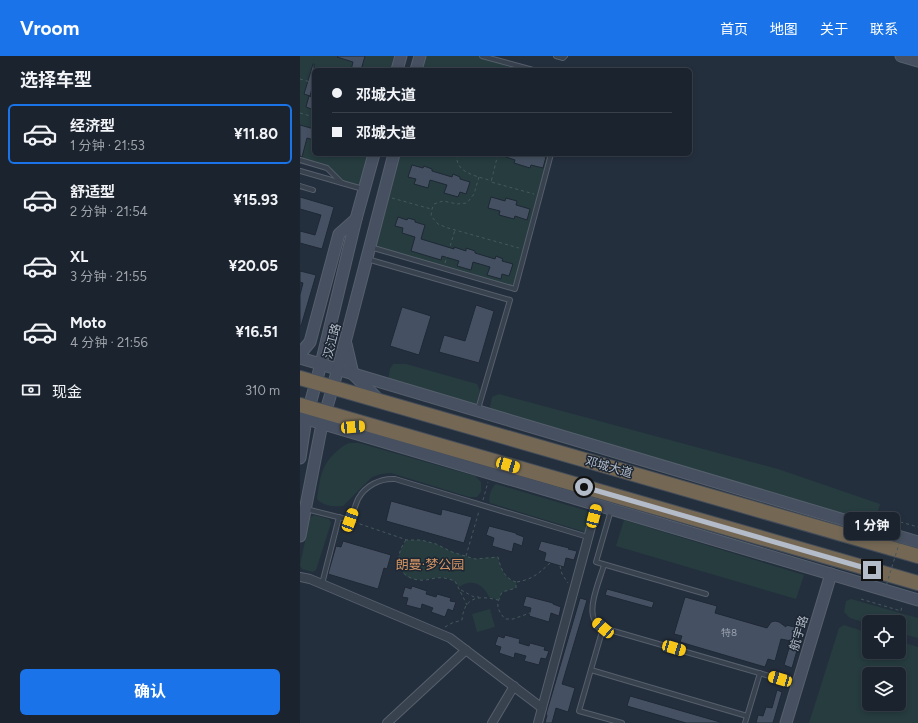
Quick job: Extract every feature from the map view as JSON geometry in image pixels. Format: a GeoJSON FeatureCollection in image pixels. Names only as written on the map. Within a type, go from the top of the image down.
{"type":"FeatureCollection","features":[{"type":"Feature","properties":{"kind":"highway","name":"邓城大道"},"geometry":{"type":"LineString","coordinates":[[300,378],[918,556]]}},
{"type":"Feature","properties":{"kind":"highway"},"geometry":{"type":"LineString","coordinates":[[303,418],[324,418],[371,426],[613,503],[918,583]]}},
{"type":"Feature","properties":{"kind":"street"},"geometry":{"type":"LineString","coordinates":[[398,68],[401,56]]}},
{"type":"Feature","properties":{"kind":"street"},"geometry":{"type":"LineString","coordinates":[[417,68],[420,56]]}},
{"type":"Feature","properties":{"kind":"street"},"geometry":{"type":"LineString","coordinates":[[901,56],[918,61]]}},
{"type":"Feature","properties":{"kind":"street","name":"汉江路"},"geometry":{"type":"LineString","coordinates":[[300,458],[303,418],[321,364],[356,219],[373,156]]}},
{"type":"Feature","properties":{"kind":"street","name":"汉江路"},"geometry":{"type":"LineString","coordinates":[[300,536],[324,418],[393,156]]}},
{"type":"Feature","properties":{"kind":"street"},"geometry":{"type":"LineString","coordinates":[[300,354],[310,342],[339,234],[356,219]]}},
{"type":"Feature","properties":{"kind":"street"},"geometry":{"type":"LineString","coordinates":[[345,342],[353,374],[380,401]]}},
{"type":"Feature","properties":{"kind":"street"},"geometry":{"type":"LineString","coordinates":[[300,358],[918,542]]}},
{"type":"Feature","properties":{"kind":"street"},"geometry":{"type":"LineString","coordinates":[[324,418],[340,430],[597,505],[613,503],[831,574],[918,600]]}},
{"type":"Feature","properties":{"kind":"street"},"geometry":{"type":"LineString","coordinates":[[320,438],[340,430],[371,426]]}},
{"type":"Feature","properties":{"kind":"street"},"geometry":{"type":"LineString","coordinates":[[538,723],[597,505]]}},
{"type":"Feature","properties":{"kind":"street","name":"航宇路"},"geometry":{"type":"LineString","coordinates":[[786,723],[831,574]]}},
{"type":"Feature","properties":{"kind":"street"},"geometry":{"type":"LineString","coordinates":[[300,577],[322,584],[450,638],[542,708]]}},
{"type":"Feature","properties":{"kind":"street"},"geometry":{"type":"LineString","coordinates":[[387,723],[466,650]]}},
{"type":"Feature","properties":{"kind":"street"},"geometry":{"type":"LineString","coordinates":[[492,723],[514,686]]}},
{"type":"Feature","properties":{"kind":"lane"},"geometry":{"type":"LineString","coordinates":[[482,56],[526,68]]}},
{"type":"Feature","properties":{"kind":"lane"},"geometry":{"type":"LineString","coordinates":[[556,56],[563,58],[565,56]]}},
{"type":"Feature","properties":{"kind":"lane"},"geometry":{"type":"LineString","coordinates":[[370,247],[515,289],[550,156]]}},
{"type":"Feature","properties":{"kind":"lane"},"geometry":{"type":"LineString","coordinates":[[300,160],[327,168],[342,183]]}},
{"type":"Feature","properties":{"kind":"lane"},"geometry":{"type":"LineString","coordinates":[[300,171],[364,189]]}},
{"type":"Feature","properties":{"kind":"lane"},"geometry":{"type":"LineString","coordinates":[[300,186],[313,190]]}},
{"type":"Feature","properties":{"kind":"lane"},"geometry":{"type":"LineString","coordinates":[[367,258],[510,300],[478,411]]}},
{"type":"Feature","properties":{"kind":"lane"},"geometry":{"type":"LineString","coordinates":[[305,509],[350,520],[358,498],[372,483],[386,478],[395,479],[588,537]]}},
{"type":"Feature","properties":{"kind":"lane"},"geometry":{"type":"LineString","coordinates":[[613,503],[596,562],[706,594]]}},
{"type":"Feature","properties":{"kind":"lane"},"geometry":{"type":"LineString","coordinates":[[322,584],[339,517]]}},
{"type":"Feature","properties":{"kind":"lane"},"geometry":{"type":"LineString","coordinates":[[604,564],[592,605],[592,613],[595,621],[603,628],[798,684]]}},
{"type":"Feature","properties":{"kind":"lane"},"geometry":{"type":"LineString","coordinates":[[603,628],[579,711],[622,723]]}},
{"type":"Feature","properties":{"kind":"lane"},"geometry":{"type":"LineString","coordinates":[[591,670],[747,716]]}},
{"type":"Feature","properties":{"kind":"lane"},"geometry":{"type":"LineString","coordinates":[[745,723],[760,673]]}},
{"type":"Feature","properties":{"kind":"path"},"geometry":{"type":"LineString","coordinates":[[300,79],[312,82]]}},
{"type":"Feature","properties":{"kind":"path"},"geometry":{"type":"LineString","coordinates":[[300,113],[312,116]]}},
{"type":"Feature","properties":{"kind":"path"},"geometry":{"type":"LineString","coordinates":[[457,156],[456,159],[460,167],[468,174],[540,196]]}},
{"type":"Feature","properties":{"kind":"path"},"geometry":{"type":"LineString","coordinates":[[492,181],[498,156]]}},
{"type":"Feature","properties":{"kind":"path"},"geometry":{"type":"LineString","coordinates":[[479,177],[474,194],[467,203],[457,204],[443,201],[434,204],[431,216],[438,224],[525,250]]}},
{"type":"Feature","properties":{"kind":"path"},"geometry":{"type":"LineString","coordinates":[[383,196],[432,209]]}},
{"type":"Feature","properties":{"kind":"path"},"geometry":{"type":"LineString","coordinates":[[444,268],[455,230]]}},
{"type":"Feature","properties":{"kind":"path"},"geometry":{"type":"LineString","coordinates":[[466,556],[491,474]]}},
{"type":"Feature","properties":{"kind":"path"},"geometry":{"type":"LineString","coordinates":[[883,517],[918,527]]}},
{"type":"Feature","properties":{"kind":"path"},"geometry":{"type":"LineString","coordinates":[[350,520],[407,540],[421,540],[436,544],[452,552],[475,559],[498,557],[502,571],[509,580],[516,582],[528,580],[538,574],[550,563]]}},
{"type":"Feature","properties":{"kind":"path"},"geometry":{"type":"LineString","coordinates":[[883,596],[903,531]]}},
{"type":"Feature","properties":{"kind":"path"},"geometry":{"type":"LineString","coordinates":[[407,540],[401,548],[399,560],[400,568],[406,576],[424,580],[446,578],[455,581],[466,605]]}},
{"type":"Feature","properties":{"kind":"path"},"geometry":{"type":"LineString","coordinates":[[560,566],[567,583],[575,587]]}},
{"type":"Feature","properties":{"kind":"path"},"geometry":{"type":"LineString","coordinates":[[516,582],[516,588],[502,592],[499,600],[499,611],[505,619],[513,619],[530,613]]}},
{"type":"Feature","properties":{"kind":"path"},"geometry":{"type":"LineString","coordinates":[[460,590],[474,597],[499,600]]}},
{"type":"Feature","properties":{"kind":"path"},"geometry":{"type":"LineString","coordinates":[[440,633],[452,623],[462,620],[463,610],[466,605],[480,597]]}},
{"type":"Feature","properties":{"kind":"path"},"geometry":{"type":"LineString","coordinates":[[861,599],[901,611],[903,602]]}},
{"type":"Feature","properties":{"kind":"green space"},"geometry":{"type":"Polygon","coordinates":[[[300,56],[401,56],[398,68],[312,68],[312,156],[373,156],[365,189],[342,183],[327,168],[300,160],[300,56]]]}},
{"type":"Feature","properties":{"kind":"green space"},"geometry":{"type":"Polygon","coordinates":[[[420,56],[482,56],[526,68],[417,68],[420,56]]]}},
{"type":"Feature","properties":{"kind":"green space"},"geometry":{"type":"Polygon","coordinates":[[[393,156],[550,156],[515,289],[370,247],[393,156]]]}},
{"type":"Feature","properties":{"kind":"green space"},"geometry":{"type":"Polygon","coordinates":[[[393,364],[406,364],[477,384],[480,391],[477,402],[471,409],[388,380],[390,369],[393,364]]]}},
{"type":"Feature","properties":{"kind":"green space"},"geometry":{"type":"Polygon","coordinates":[[[499,394],[778,469],[880,504],[873,529],[496,416],[490,407],[492,397],[499,394]]]}},
{"type":"Feature","properties":{"kind":"green space"},"geometry":{"type":"Polygon","coordinates":[[[350,443],[359,443],[475,476],[481,482],[481,492],[477,497],[469,497],[391,473],[372,477],[343,506],[325,505],[317,499],[320,480],[326,463],[343,446],[350,443]]]}},
{"type":"Feature","properties":{"kind":"green space"},"geometry":{"type":"Polygon","coordinates":[[[496,484],[591,512],[592,515],[588,530],[585,532],[490,503],[490,493],[496,484]]]}},
{"type":"Feature","properties":{"kind":"green space"},"geometry":{"type":"Polygon","coordinates":[[[314,515],[329,519],[331,523],[316,570],[313,572],[302,569],[300,565],[310,518],[314,515]]]}},
{"type":"Feature","properties":{"kind":"green space"},"geometry":{"type":"Polygon","coordinates":[[[624,520],[804,575],[796,599],[616,546],[624,520]]]}},
{"type":"Feature","properties":{"kind":"green space"},"geometry":{"type":"Polygon","coordinates":[[[407,540],[421,540],[436,544],[452,552],[475,559],[498,557],[500,565],[506,575],[516,582],[516,588],[502,592],[499,600],[489,597],[487,592],[477,584],[468,583],[459,587],[452,580],[442,577],[419,580],[408,577],[400,569],[399,565],[400,551],[407,540]]]}},
{"type":"Feature","properties":{"kind":"green space"},"geometry":{"type":"Polygon","coordinates":[[[851,599],[918,618],[918,638],[906,635],[906,615],[862,615],[862,622],[850,618],[844,612],[846,601],[851,599]]]}},
{"type":"Feature","properties":{"kind":"green space"},"geometry":{"type":"Polygon","coordinates":[[[490,609],[495,627],[477,632],[472,614],[490,609]]]}},
{"type":"Feature","properties":{"kind":"green space"},"geometry":{"type":"Polygon","coordinates":[[[844,625],[862,631],[862,659],[906,659],[906,643],[918,647],[918,723],[809,723],[839,628],[844,625]]]}},
{"type":"Feature","properties":{"kind":"building"},"geometry":{"type":"Polygon","coordinates":[[[365,56],[362,68],[352,68],[353,62],[337,57],[365,56]]]}},
{"type":"Feature","properties":{"kind":"building"},"geometry":{"type":"Polygon","coordinates":[[[313,64],[314,64],[314,68],[312,68],[312,88],[310,96],[304,94],[313,64]]]}},
{"type":"Feature","properties":{"kind":"building"},"geometry":{"type":"Polygon","coordinates":[[[309,96],[312,97],[312,109],[306,107],[309,96]]]}},
{"type":"Feature","properties":{"kind":"building"},"geometry":{"type":"Polygon","coordinates":[[[300,125],[312,128],[312,139],[307,138],[302,157],[300,156],[300,125]]]}},
{"type":"Feature","properties":{"kind":"building"},"geometry":{"type":"Polygon","coordinates":[[[503,156],[546,157],[543,168],[531,165],[530,168],[514,163],[515,160],[503,156]]]}},
{"type":"Feature","properties":{"kind":"building"},"geometry":{"type":"Polygon","coordinates":[[[412,165],[423,168],[424,166],[432,169],[432,171],[452,177],[453,174],[460,177],[460,179],[470,182],[466,194],[460,192],[458,197],[444,193],[447,185],[430,180],[428,188],[414,184],[416,179],[408,177],[412,165]]]}},
{"type":"Feature","properties":{"kind":"building"},"geometry":{"type":"Polygon","coordinates":[[[300,197],[334,207],[322,249],[300,243],[300,231],[315,235],[321,215],[300,209],[300,197]]]}},
{"type":"Feature","properties":{"kind":"building"},"geometry":{"type":"Polygon","coordinates":[[[491,197],[505,201],[506,198],[517,201],[516,205],[530,209],[527,220],[515,216],[514,219],[499,215],[500,211],[488,208],[491,197]]]}},
{"type":"Feature","properties":{"kind":"building"},"geometry":{"type":"Polygon","coordinates":[[[398,217],[407,220],[408,218],[415,220],[415,222],[425,225],[421,239],[454,249],[454,247],[466,251],[466,248],[475,251],[475,253],[495,259],[496,256],[503,259],[502,261],[513,264],[509,276],[502,274],[501,279],[487,275],[490,267],[473,262],[471,270],[457,266],[459,261],[442,256],[441,260],[411,251],[415,237],[402,233],[403,228],[395,226],[398,217]]]}},
{"type":"Feature","properties":{"kind":"building"},"geometry":{"type":"Polygon","coordinates":[[[300,271],[316,275],[301,326],[300,295],[303,283],[300,282],[300,271]]]}},
{"type":"Feature","properties":{"kind":"building"},"geometry":{"type":"Polygon","coordinates":[[[476,305],[494,311],[479,363],[439,352],[444,335],[465,341],[476,305]]]}},
{"type":"Feature","properties":{"kind":"building"},"geometry":{"type":"Polygon","coordinates":[[[402,307],[431,316],[419,355],[390,346],[402,307]]]}},
{"type":"Feature","properties":{"kind":"building"},"geometry":{"type":"Polygon","coordinates":[[[391,501],[441,515],[442,509],[472,517],[464,543],[386,521],[391,501]]]}},
{"type":"Feature","properties":{"kind":"building"},"geometry":{"type":"Polygon","coordinates":[[[489,526],[516,533],[524,537],[522,546],[514,543],[512,552],[492,546],[494,538],[486,535],[489,526]]]}},
{"type":"Feature","properties":{"kind":"building"},"geometry":{"type":"Polygon","coordinates":[[[343,541],[391,555],[387,569],[384,568],[378,589],[328,574],[336,546],[341,547],[343,541]]]}},
{"type":"Feature","properties":{"kind":"building"},"geometry":{"type":"Polygon","coordinates":[[[541,541],[577,551],[574,560],[566,558],[564,567],[544,561],[546,553],[538,550],[541,541]]]}},
{"type":"Feature","properties":{"kind":"building"},"geometry":{"type":"Polygon","coordinates":[[[412,586],[427,591],[426,594],[436,597],[437,594],[451,598],[450,601],[456,602],[453,611],[448,609],[445,617],[431,612],[433,608],[422,604],[421,609],[406,605],[408,598],[402,597],[405,587],[411,589],[412,586]]]}},
{"type":"Feature","properties":{"kind":"building"},"geometry":{"type":"Polygon","coordinates":[[[607,589],[654,602],[652,608],[605,595],[607,589]]]}},
{"type":"Feature","properties":{"kind":"building"},"geometry":{"type":"Polygon","coordinates":[[[526,596],[553,603],[561,607],[559,616],[551,613],[549,622],[529,616],[531,608],[523,606],[526,596]]]}},
{"type":"Feature","properties":{"kind":"building"},"geometry":{"type":"Polygon","coordinates":[[[685,597],[717,606],[715,613],[767,628],[771,622],[775,621],[786,627],[786,625],[803,629],[792,668],[784,665],[791,641],[781,639],[775,661],[768,659],[765,667],[680,642],[682,636],[674,634],[685,597]]]}},
{"type":"Feature","properties":{"kind":"building"},"geometry":{"type":"Polygon","coordinates":[[[580,598],[587,600],[562,684],[575,688],[568,712],[556,708],[552,723],[545,723],[547,711],[580,598]]]}},
{"type":"Feature","properties":{"kind":"building"},"geometry":{"type":"Polygon","coordinates":[[[505,635],[520,639],[519,643],[529,646],[530,643],[545,647],[544,650],[549,651],[546,659],[541,658],[539,665],[524,661],[526,656],[515,653],[514,658],[499,653],[501,647],[495,645],[498,636],[504,638],[505,635]]]}},
{"type":"Feature","properties":{"kind":"building"},"geometry":{"type":"Polygon","coordinates":[[[777,690],[782,692],[773,723],[756,723],[758,715],[763,716],[766,707],[772,708],[777,690]]]}},
{"type":"Feature","properties":{"kind":"building"},"geometry":{"type":"Polygon","coordinates":[[[630,696],[720,723],[686,723],[627,706],[630,696]]]}},
{"type":"Feature","properties":{"kind":"district","name":"朗曼·梦公园"},"geometry":{"type":"Point","coordinates":[430,564]}},
{"type":"Feature","properties":{"kind":"route"},"geometry":{"type":"LineString","coordinates":[[584,487],[872,570]]}}]}
